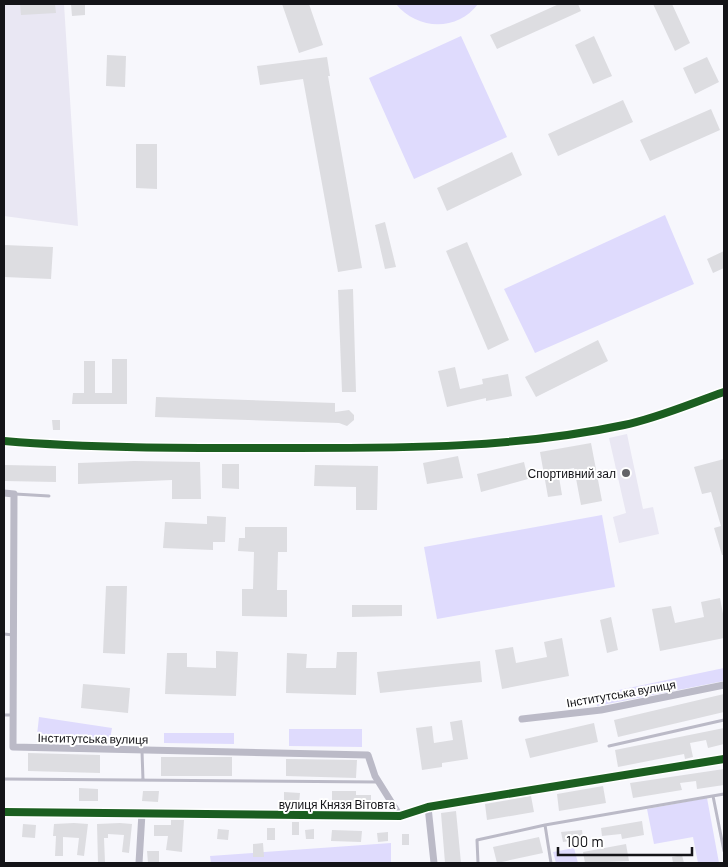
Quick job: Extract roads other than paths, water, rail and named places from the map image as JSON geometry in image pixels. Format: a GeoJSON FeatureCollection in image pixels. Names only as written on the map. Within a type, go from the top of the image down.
{"type":"FeatureCollection","features":[{"type":"Feature","properties":{"kind":"street"},"geometry":{"type":"LineString","coordinates":[[4,442],[58,446],[200,448],[409,448],[506,444],[626,425],[724,392]]}},
{"type":"Feature","properties":{"kind":"street"},"geometry":{"type":"LineString","coordinates":[[4,493],[14,494]]}},
{"type":"Feature","properties":{"kind":"street","name":"Інститутська вулиця"},"geometry":{"type":"LineString","coordinates":[[14,494],[13,748],[368,755],[378,782],[400,816]]}},
{"type":"Feature","properties":{"kind":"street","name":"Інститутська вулиця"},"geometry":{"type":"LineString","coordinates":[[522,719],[601,710],[724,685]]}},
{"type":"Feature","properties":{"kind":"street","name":"вулиця Князя Вітовта"},"geometry":{"type":"LineString","coordinates":[[4,812],[400,816],[428,807],[724,759]]}},
{"type":"Feature","properties":{"kind":"street"},"geometry":{"type":"LineString","coordinates":[[428,807],[434,863]]}},
{"type":"Feature","properties":{"kind":"street"},"geometry":{"type":"LineString","coordinates":[[139,863],[142,813]]}},
{"type":"Feature","properties":{"kind":"lane"},"geometry":{"type":"LineString","coordinates":[[14,494],[49,496]]}},
{"type":"Feature","properties":{"kind":"lane"},"geometry":{"type":"LineString","coordinates":[[4,634],[14,635]]}},
{"type":"Feature","properties":{"kind":"lane"},"geometry":{"type":"LineString","coordinates":[[4,715],[13,715]]}},
{"type":"Feature","properties":{"kind":"lane"},"geometry":{"type":"LineString","coordinates":[[608,746],[724,720]]}},
{"type":"Feature","properties":{"kind":"lane"},"geometry":{"type":"LineString","coordinates":[[142,750],[143,780]]}},
{"type":"Feature","properties":{"kind":"lane"},"geometry":{"type":"LineString","coordinates":[[4,779],[378,782]]}},
{"type":"Feature","properties":{"kind":"lane"},"geometry":{"type":"LineString","coordinates":[[478,863],[477,840],[545,825],[724,794]]}},
{"type":"Feature","properties":{"kind":"lane"},"geometry":{"type":"LineString","coordinates":[[713,796],[724,851]]}},
{"type":"Feature","properties":{"kind":"lane"},"geometry":{"type":"LineString","coordinates":[[545,825],[551,863]]}},
{"type":"Feature","properties":{"kind":"place","name":"Спортивний зал"},"geometry":{"type":"Point","coordinates":[626,473]}}]}
